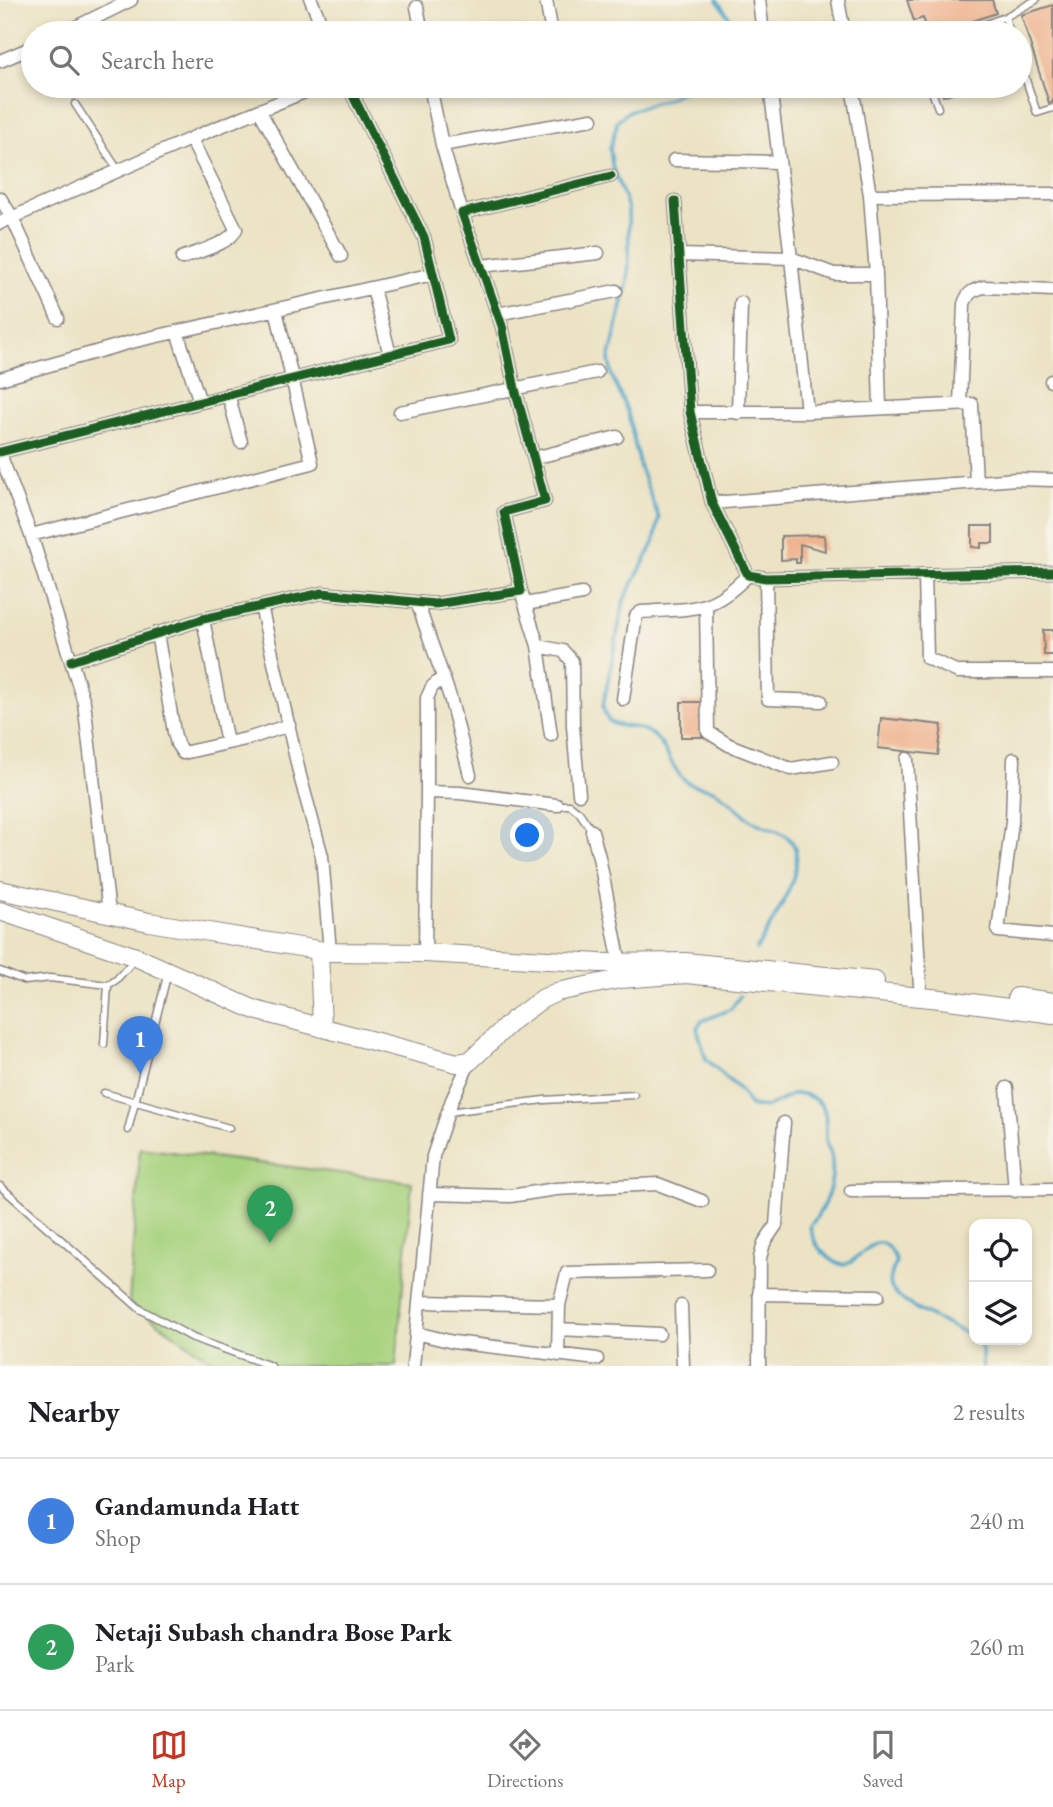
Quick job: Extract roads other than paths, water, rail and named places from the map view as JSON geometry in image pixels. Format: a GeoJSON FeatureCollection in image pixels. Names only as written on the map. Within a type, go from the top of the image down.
{"type":"FeatureCollection","features":[{"type":"Feature","properties":{"kind":"main road"},"geometry":{"type":"LineString","coordinates":[[0,890],[149,922],[325,952],[425,953],[517,960],[620,963],[685,962],[1053,1002]]}},
{"type":"Feature","properties":{"kind":"main road"},"geometry":{"type":"LineString","coordinates":[[0,911],[136,957],[255,1010],[464,1064],[513,1020],[542,999],[557,992],[620,979],[686,974],[941,999],[1053,1014]]}},
{"type":"Feature","properties":{"kind":"main road"},"geometry":{"type":"LineString","coordinates":[[322,1028],[325,952]]}},
{"type":"Feature","properties":{"kind":"street"},"geometry":{"type":"LineString","coordinates":[[88,21],[131,0]]}},
{"type":"Feature","properties":{"kind":"street"},"geometry":{"type":"LineString","coordinates":[[312,0],[320,21]]}},
{"type":"Feature","properties":{"kind":"street"},"geometry":{"type":"LineString","coordinates":[[546,0],[550,21]]}},
{"type":"Feature","properties":{"kind":"street"},"geometry":{"type":"LineString","coordinates":[[759,0],[762,21]]}},
{"type":"Feature","properties":{"kind":"street"},"geometry":{"type":"LineString","coordinates":[[838,0],[842,21]]}},
{"type":"Feature","properties":{"kind":"street"},"geometry":{"type":"LineString","coordinates":[[417,7],[420,21]]}},
{"type":"Feature","properties":{"kind":"street"},"geometry":{"type":"LineString","coordinates":[[0,61],[21,52]]}},
{"type":"Feature","properties":{"kind":"street"},"geometry":{"type":"LineString","coordinates":[[6,220],[289,98]]}},
{"type":"Feature","properties":{"kind":"street"},"geometry":{"type":"LineString","coordinates":[[109,914],[84,702],[32,535],[0,453],[449,340],[424,237],[354,98]]}},
{"type":"Feature","properties":{"kind":"street"},"geometry":{"type":"LineString","coordinates":[[432,98],[442,145],[462,213],[497,314],[545,501],[504,512],[523,598],[538,646],[551,735]]}},
{"type":"Feature","properties":{"kind":"street"},"geometry":{"type":"LineString","coordinates":[[771,98],[807,412]]}},
{"type":"Feature","properties":{"kind":"street"},"geometry":{"type":"LineString","coordinates":[[854,98],[870,195],[876,274],[880,407]]}},
{"type":"Feature","properties":{"kind":"street"},"geometry":{"type":"LineString","coordinates":[[259,110],[341,256]]}},
{"type":"Feature","properties":{"kind":"street"},"geometry":{"type":"LineString","coordinates":[[442,145],[592,118]]}},
{"type":"Feature","properties":{"kind":"street"},"geometry":{"type":"LineString","coordinates":[[182,258],[227,240],[236,229],[191,139]]}},
{"type":"Feature","properties":{"kind":"street"},"geometry":{"type":"LineString","coordinates":[[674,160],[779,162]]}},
{"type":"Feature","properties":{"kind":"street"},"geometry":{"type":"LineString","coordinates":[[462,213],[611,176]]}},
{"type":"Feature","properties":{"kind":"street"},"geometry":{"type":"LineString","coordinates":[[870,195],[1053,194]]}},
{"type":"Feature","properties":{"kind":"street"},"geometry":{"type":"LineString","coordinates":[[0,198],[6,220],[58,318]]}},
{"type":"Feature","properties":{"kind":"street"},"geometry":{"type":"LineString","coordinates":[[675,201],[690,412],[712,503],[748,575]]}},
{"type":"Feature","properties":{"kind":"street"},"geometry":{"type":"LineString","coordinates":[[481,266],[598,253]]}},
{"type":"Feature","properties":{"kind":"street"},"geometry":{"type":"LineString","coordinates":[[678,255],[791,258],[834,274],[876,274]]}},
{"type":"Feature","properties":{"kind":"street"},"geometry":{"type":"LineString","coordinates":[[0,379],[131,342],[433,274]]}},
{"type":"Feature","properties":{"kind":"street"},"geometry":{"type":"LineString","coordinates":[[960,404],[964,304],[967,295],[984,287],[1053,290]]}},
{"type":"Feature","properties":{"kind":"street"},"geometry":{"type":"LineString","coordinates":[[373,288],[390,355]]}},
{"type":"Feature","properties":{"kind":"street"},"geometry":{"type":"LineString","coordinates":[[497,314],[616,291]]}},
{"type":"Feature","properties":{"kind":"street"},"geometry":{"type":"LineString","coordinates":[[738,413],[741,303]]}},
{"type":"Feature","properties":{"kind":"street"},"geometry":{"type":"LineString","coordinates":[[32,535],[312,463],[276,310]]}},
{"type":"Feature","properties":{"kind":"street"},"geometry":{"type":"LineString","coordinates":[[177,332],[200,402]]}},
{"type":"Feature","properties":{"kind":"street"},"geometry":{"type":"LineString","coordinates":[[401,412],[597,372]]}},
{"type":"Feature","properties":{"kind":"street"},"geometry":{"type":"LineString","coordinates":[[228,394],[241,442]]}},
{"type":"Feature","properties":{"kind":"street"},"geometry":{"type":"LineString","coordinates":[[690,412],[807,412],[972,404],[976,482]]}},
{"type":"Feature","properties":{"kind":"street"},"geometry":{"type":"LineString","coordinates":[[534,458],[617,437]]}},
{"type":"Feature","properties":{"kind":"street"},"geometry":{"type":"LineString","coordinates":[[712,503],[1016,479],[1053,480]]}},
{"type":"Feature","properties":{"kind":"street"},"geometry":{"type":"LineString","coordinates":[[748,575],[766,578],[1053,572]]}},
{"type":"Feature","properties":{"kind":"street"},"geometry":{"type":"LineString","coordinates":[[624,699],[636,616],[642,612],[706,607],[732,591],[748,575]]}},
{"type":"Feature","properties":{"kind":"street"},"geometry":{"type":"LineString","coordinates":[[925,575],[927,658],[958,672],[1053,672]]}},
{"type":"Feature","properties":{"kind":"street"},"geometry":{"type":"LineString","coordinates":[[766,578],[768,699],[821,701]]}},
{"type":"Feature","properties":{"kind":"street"},"geometry":{"type":"LineString","coordinates":[[71,662],[203,619],[322,593],[435,604],[582,594]]}},
{"type":"Feature","properties":{"kind":"street"},"geometry":{"type":"LineString","coordinates":[[417,602],[443,677],[470,775]]}},
{"type":"Feature","properties":{"kind":"street"},"geometry":{"type":"LineString","coordinates":[[261,606],[321,856],[325,952]]}},
{"type":"Feature","properties":{"kind":"street"},"geometry":{"type":"LineString","coordinates":[[706,607],[708,733],[729,745],[791,769],[832,762]]}},
{"type":"Feature","properties":{"kind":"street"},"geometry":{"type":"LineString","coordinates":[[203,619],[228,743]]}},
{"type":"Feature","properties":{"kind":"street"},"geometry":{"type":"LineString","coordinates":[[157,633],[177,744],[183,753],[289,725]]}},
{"type":"Feature","properties":{"kind":"street"},"geometry":{"type":"LineString","coordinates":[[538,646],[563,651],[572,661],[573,726],[579,794]]}},
{"type":"Feature","properties":{"kind":"street"},"geometry":{"type":"LineString","coordinates":[[425,953],[427,698],[432,687],[443,677]]}},
{"type":"Feature","properties":{"kind":"street"},"geometry":{"type":"LineString","coordinates":[[907,758],[920,986]]}},
{"type":"Feature","properties":{"kind":"street"},"geometry":{"type":"LineString","coordinates":[[1014,759],[1012,822],[998,931],[1053,936]]}},
{"type":"Feature","properties":{"kind":"street"},"geometry":{"type":"LineString","coordinates":[[427,792],[460,793],[557,805]]}},
{"type":"Feature","properties":{"kind":"street"},"geometry":{"type":"LineString","coordinates":[[592,831],[600,857],[620,963]]}},
{"type":"Feature","properties":{"kind":"street"},"geometry":{"type":"LineString","coordinates":[[413,1366],[433,1156],[470,1061]]}},
{"type":"Feature","properties":{"kind":"street"},"geometry":{"type":"LineString","coordinates":[[1007,1088],[1016,1191]]}},
{"type":"Feature","properties":{"kind":"street"},"geometry":{"type":"LineString","coordinates":[[759,1366],[761,1249],[776,1225],[784,1123]]}},
{"type":"Feature","properties":{"kind":"street"},"geometry":{"type":"LineString","coordinates":[[429,1194],[510,1196],[556,1189],[658,1184],[702,1201]]}},
{"type":"Feature","properties":{"kind":"street"},"geometry":{"type":"LineString","coordinates":[[852,1191],[1053,1189]]}},
{"type":"Feature","properties":{"kind":"street"},"geometry":{"type":"LineString","coordinates":[[558,1355],[559,1305],[568,1273],[707,1270]]}},
{"type":"Feature","properties":{"kind":"street"},"geometry":{"type":"LineString","coordinates":[[760,1294],[878,1296]]}},
{"type":"Feature","properties":{"kind":"street"},"geometry":{"type":"LineString","coordinates":[[419,1301],[559,1305]]}},
{"type":"Feature","properties":{"kind":"street"},"geometry":{"type":"LineString","coordinates":[[681,1306],[683,1366]]}},
{"type":"Feature","properties":{"kind":"street"},"geometry":{"type":"LineString","coordinates":[[559,1329],[659,1334]]}},
{"type":"Feature","properties":{"kind":"street"},"geometry":{"type":"LineString","coordinates":[[416,1333],[453,1342],[597,1359]]}},
{"type":"Feature","properties":{"kind":"lane"},"geometry":{"type":"LineString","coordinates":[[993,21],[1036,0]]}},
{"type":"Feature","properties":{"kind":"lane"},"geometry":{"type":"LineString","coordinates":[[1004,17],[1006,21]]}},
{"type":"Feature","properties":{"kind":"lane"},"geometry":{"type":"LineString","coordinates":[[934,98],[938,108]]}},
{"type":"Feature","properties":{"kind":"lane"},"geometry":{"type":"LineString","coordinates":[[1032,98],[1037,113],[1053,108]]}},
{"type":"Feature","properties":{"kind":"lane"},"geometry":{"type":"LineString","coordinates":[[75,104],[118,170]]}},
{"type":"Feature","properties":{"kind":"lane"},"geometry":{"type":"LineString","coordinates":[[557,805],[570,805],[579,812],[592,831]]}},
{"type":"Feature","properties":{"kind":"lane"},"geometry":{"type":"LineString","coordinates":[[0,971],[25,981],[50,978],[108,985],[116,980],[136,957]]}},
{"type":"Feature","properties":{"kind":"lane"},"geometry":{"type":"LineString","coordinates":[[128,1130],[168,972]]}},
{"type":"Feature","properties":{"kind":"lane"},"geometry":{"type":"LineString","coordinates":[[104,1044],[108,985]]}},
{"type":"Feature","properties":{"kind":"lane"},"geometry":{"type":"LineString","coordinates":[[104,1093],[229,1128]]}},
{"type":"Feature","properties":{"kind":"lane"},"geometry":{"type":"LineString","coordinates":[[448,1112],[544,1100],[634,1095]]}},
{"type":"Feature","properties":{"kind":"lane"},"geometry":{"type":"LineString","coordinates":[[0,1186],[140,1309],[193,1338],[271,1366]]}},
{"type":"Feature","properties":{"kind":"waterway"},"geometry":{"type":"LineString","coordinates":[[717,0],[732,21]]}},
{"type":"Feature","properties":{"kind":"waterway"},"geometry":{"type":"LineString","coordinates":[[669,98],[629,111],[618,120],[610,148],[612,165],[628,208],[629,251],[628,280],[609,360],[612,376],[628,413],[640,468],[659,518],[654,543],[624,600],[603,706],[609,721],[648,732],[660,742],[676,771],[687,782],[717,792],[750,819],[780,832],[792,842],[796,853],[792,881],[756,950]]}},
{"type":"Feature","properties":{"kind":"waterway"},"geometry":{"type":"LineString","coordinates":[[740,996],[731,1009],[702,1021],[697,1028],[706,1059],[741,1091],[750,1106],[768,1106],[798,1094],[814,1099],[823,1108],[832,1174],[825,1202],[810,1226],[817,1245],[826,1256],[844,1265],[872,1245],[883,1244],[890,1249],[896,1261],[890,1282],[897,1296],[969,1335]]}},
{"type":"Feature","properties":{"kind":"waterway"},"geometry":{"type":"LineString","coordinates":[[980,1345],[982,1366]]}},
{"type":"Feature","properties":{"kind":"place","name":"Gandamunda Hatt"},"geometry":{"type":"Point","coordinates":[140,1074]}},
{"type":"Feature","properties":{"kind":"place","name":"Netaji Subash chandra Bose Park"},"geometry":{"type":"Point","coordinates":[270,1243]}}]}
